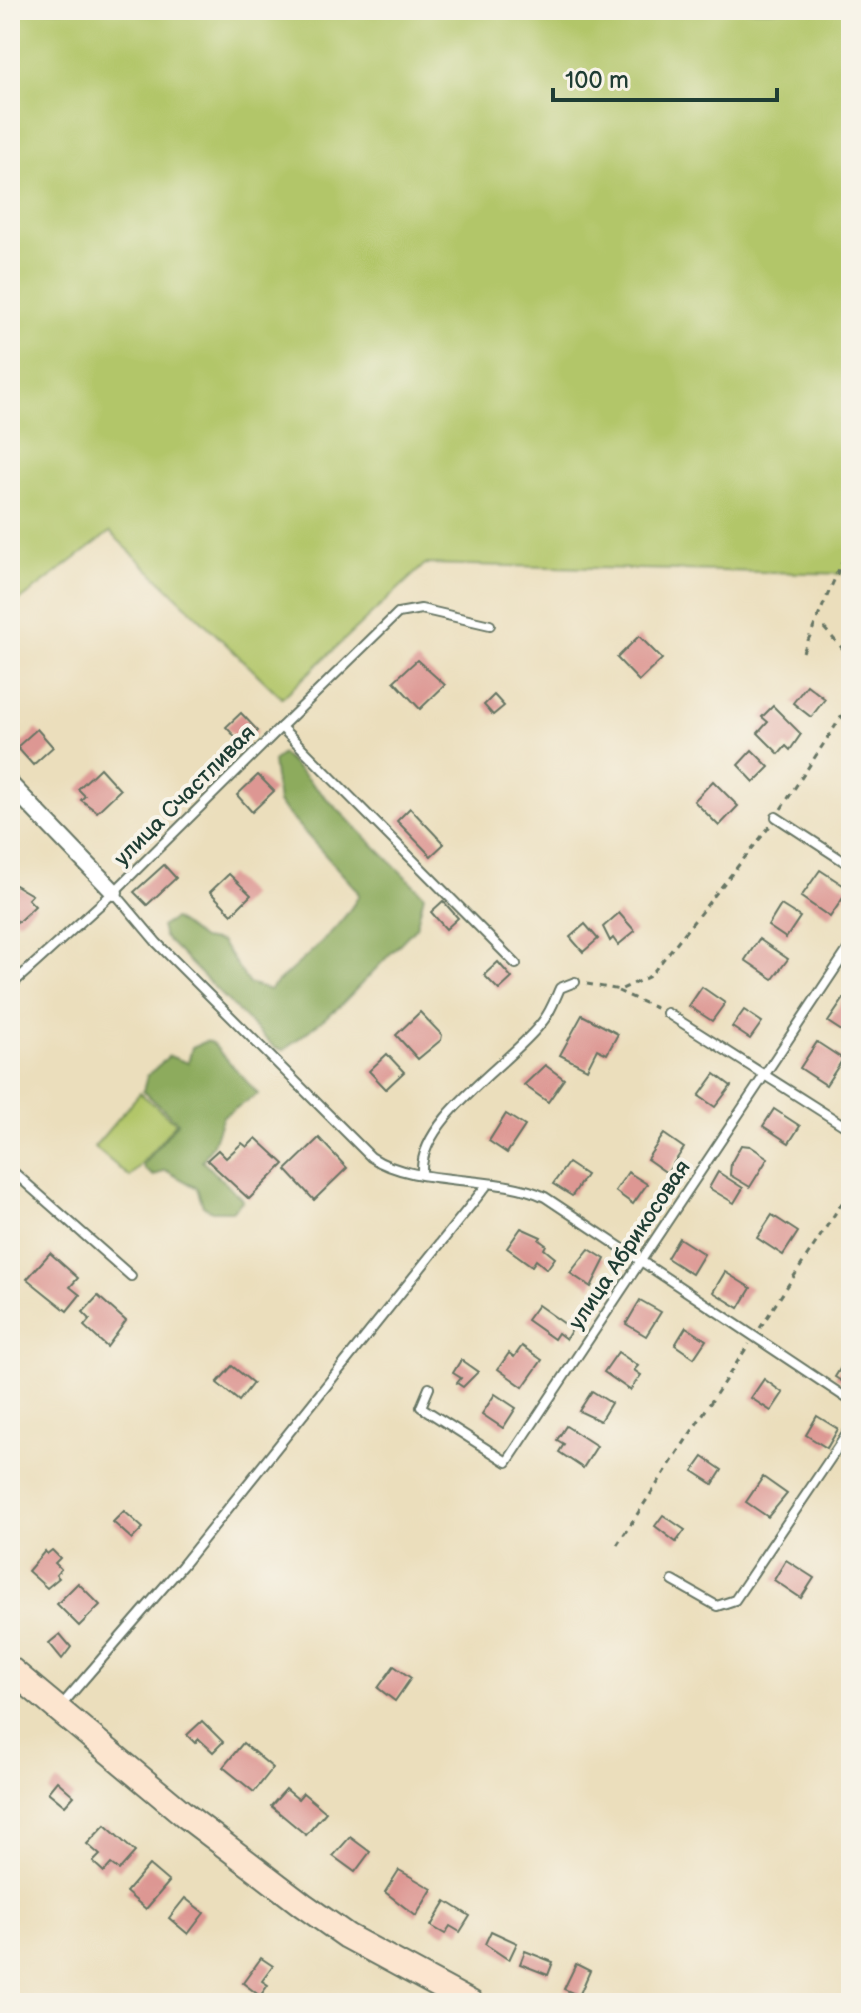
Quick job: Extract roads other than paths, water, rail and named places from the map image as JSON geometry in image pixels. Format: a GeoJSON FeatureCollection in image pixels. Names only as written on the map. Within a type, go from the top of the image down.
{"type":"FeatureCollection","features":[{"type":"Feature","properties":{"kind":"main road"},"geometry":{"type":"LineString","coordinates":[[10,1669],[185,1815],[325,1921],[388,1960],[471,2003]]}},
{"type":"Feature","properties":{"kind":"street"},"geometry":{"type":"LineString","coordinates":[[10,784],[114,892]]}},
{"type":"Feature","properties":{"kind":"lane"},"geometry":{"type":"LineString","coordinates":[[281,727],[398,613],[421,609],[490,625]]}},
{"type":"Feature","properties":{"kind":"lane","name":"улица Счастливая"},"geometry":{"type":"LineString","coordinates":[[10,986],[114,892],[281,727],[516,964]]}},
{"type":"Feature","properties":{"kind":"lane"},"geometry":{"type":"LineString","coordinates":[[776,817],[851,866]]}},
{"type":"Feature","properties":{"kind":"lane"},"geometry":{"type":"LineString","coordinates":[[114,892],[157,943],[371,1157],[392,1169],[487,1185],[519,1187],[545,1197],[851,1401]]}},
{"type":"Feature","properties":{"kind":"lane","name":"улица Абрикосовая"},"geometry":{"type":"LineString","coordinates":[[429,1388],[421,1407],[507,1462],[851,945]]}},
{"type":"Feature","properties":{"kind":"lane"},"geometry":{"type":"LineString","coordinates":[[422,1172],[424,1153],[441,1126],[472,1090],[536,1030],[560,988],[575,982]]}},
{"type":"Feature","properties":{"kind":"lane"},"geometry":{"type":"LineString","coordinates":[[667,1013],[851,1130]]}},
{"type":"Feature","properties":{"kind":"lane"},"geometry":{"type":"LineString","coordinates":[[10,1169],[131,1276]]}},
{"type":"Feature","properties":{"kind":"lane"},"geometry":{"type":"LineString","coordinates":[[57,1710],[191,1555],[402,1287],[487,1185]]}},
{"type":"Feature","properties":{"kind":"lane"},"geometry":{"type":"LineString","coordinates":[[673,1581],[720,1607],[735,1600],[851,1428]]}}]}
